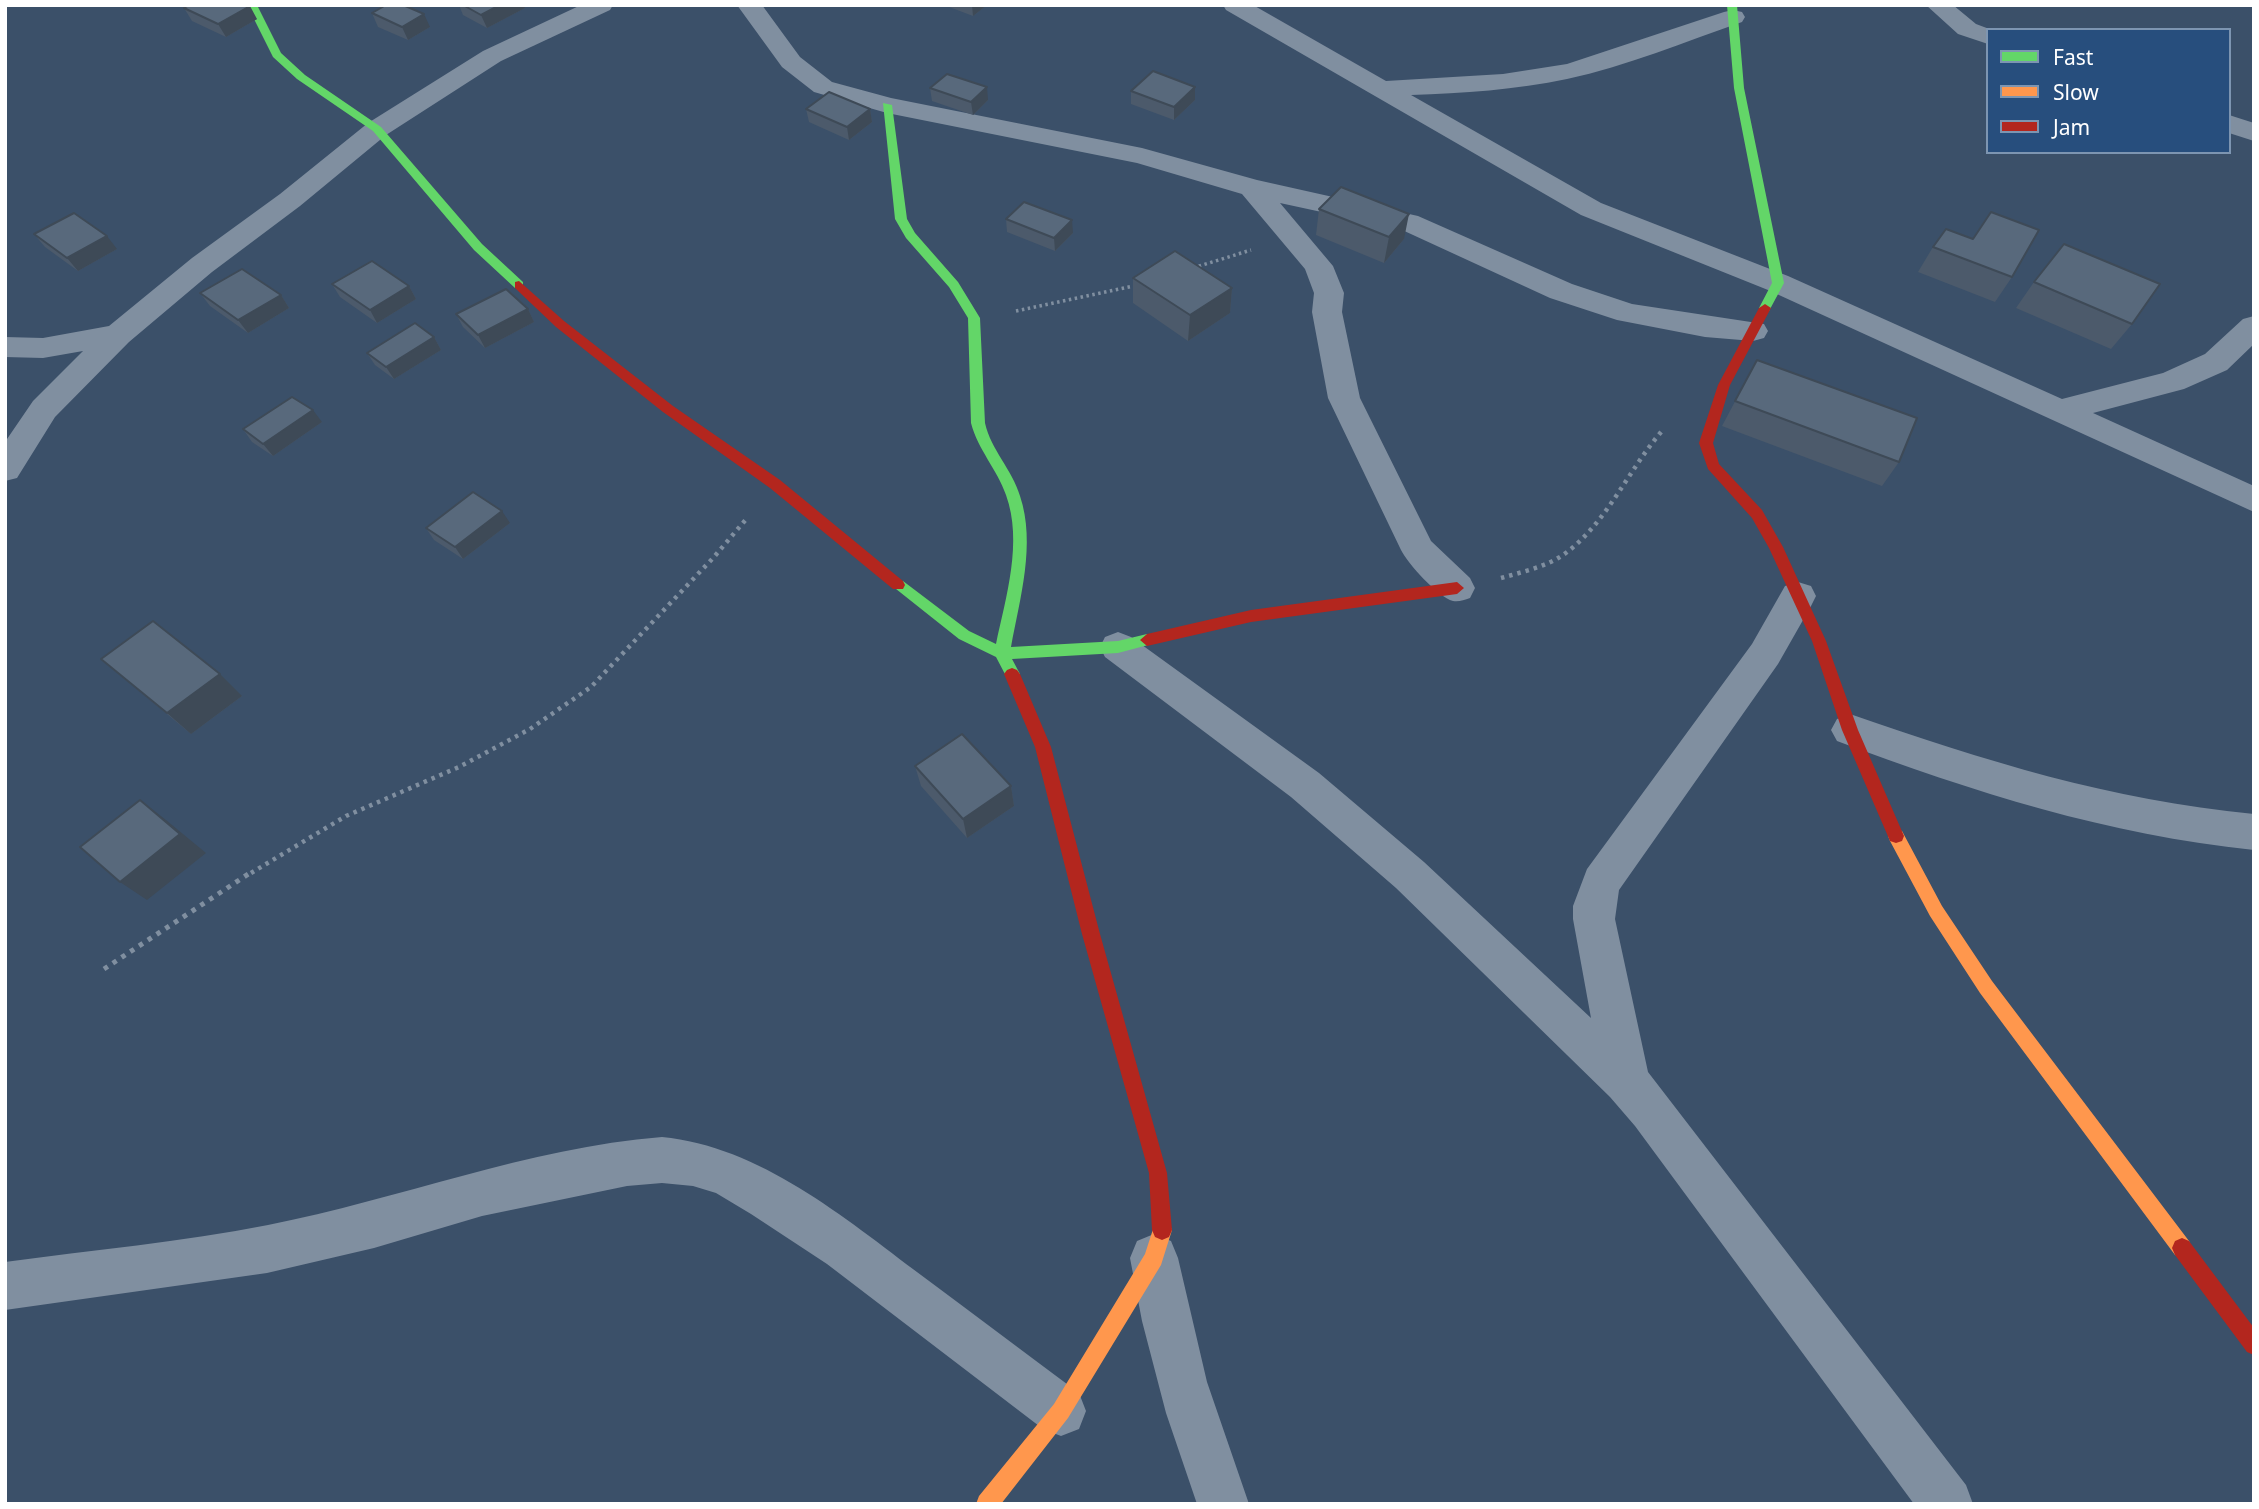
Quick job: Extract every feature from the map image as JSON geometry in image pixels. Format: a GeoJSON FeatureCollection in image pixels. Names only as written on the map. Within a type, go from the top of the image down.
{"type":"FeatureCollection","features":[{"type":"Feature","properties":{"kind":"street"},"geometry":{"type":"LineString","coordinates":[[252,5],[278,55],[291,69],[377,129],[478,247],[560,324],[668,409],[775,484],[935,615],[964,635],[1002,653],[1069,651],[1118,646],[1251,616],[1457,588]]}},
{"type":"Feature","properties":{"kind":"street"},"geometry":{"type":"LineString","coordinates":[[5,468],[44,409],[118,335],[202,265],[290,200],[377,129],[492,56],[601,5]]}},
{"type":"Feature","properties":{"kind":"street"},"geometry":{"type":"LineString","coordinates":[[749,5],[791,62],[823,88],[887,105],[1142,156],[1252,188],[1408,222],[1561,291],[1628,313],[1705,327],[1753,331]]}},
{"type":"Feature","properties":{"kind":"street"},"geometry":{"type":"LineString","coordinates":[[1235,5],[1591,209],[1778,283],[2254,500]]}},
{"type":"Feature","properties":{"kind":"street"},"geometry":{"type":"LineString","coordinates":[[1938,5],[1967,29],[1986,36]]}},
{"type":"Feature","properties":{"kind":"street"},"geometry":{"type":"LineString","coordinates":[[1378,89],[1508,81],[1546,75],[1582,67],[1733,11],[1739,88],[1778,283],[1724,385],[1715,410],[1706,443],[1713,466],[1757,514],[1776,547],[1819,641],[1850,730],[1907,859],[1936,911],[1986,987],[2254,1345]]}},
{"type":"Feature","properties":{"kind":"street"},"geometry":{"type":"LineString","coordinates":[[887,105],[901,219],[910,235],[954,285],[974,318],[978,423],[982,440],[1002,470],[1014,497],[1019,531],[1019,565],[1002,653],[1030,709],[1043,747],[1091,934],[1158,1173],[1163,1225],[1154,1258],[1061,1411],[986,1504]]}},
{"type":"Feature","properties":{"kind":"street"},"geometry":{"type":"LineString","coordinates":[[2231,123],[2254,133]]}},
{"type":"Feature","properties":{"kind":"street"},"geometry":{"type":"LineString","coordinates":[[1252,188],[1318,266],[1329,293],[1327,313],[1345,398],[1354,421],[1418,550],[1457,588]]}},
{"type":"Feature","properties":{"kind":"street"},"geometry":{"type":"LineString","coordinates":[[2060,411],[2173,381],[2216,362],[2254,326]]}},
{"type":"Feature","properties":{"kind":"street"},"geometry":{"type":"LineString","coordinates":[[5,346],[43,348],[118,335]]}},
{"type":"Feature","properties":{"kind":"street"},"geometry":{"type":"LineString","coordinates":[[1626,1081],[1594,919],[1597,892],[1606,873],[1765,653],[1798,596]]}},
{"type":"Feature","properties":{"kind":"street"},"geometry":{"type":"LineString","coordinates":[[1118,646],[1316,794],[1410,875],[1626,1081],[1651,1110],[1947,1504]]}},
{"type":"Feature","properties":{"kind":"street"},"geometry":{"type":"LineString","coordinates":[[1850,730],[1977,775],[2077,804],[2158,821],[2254,832]]}},
{"type":"Feature","properties":{"kind":"street"},"geometry":{"type":"LineString","coordinates":[[5,1286],[267,1249],[374,1224],[518,1185],[615,1165],[662,1160],[693,1163],[726,1173],[844,1247],[1061,1411]]}},
{"type":"Feature","properties":{"kind":"street"},"geometry":{"type":"LineString","coordinates":[[1154,1258],[1162,1307],[1178,1372],[1195,1432],[1223,1504]]}},
{"type":"Feature","properties":{"kind":"path"},"geometry":{"type":"LineString","coordinates":[[1191,269],[1294,237]]}},
{"type":"Feature","properties":{"kind":"path"},"geometry":{"type":"LineString","coordinates":[[974,318],[1091,297],[1141,284]]}},
{"type":"Feature","properties":{"kind":"path"},"geometry":{"type":"LineString","coordinates":[[1457,588],[1535,568],[1563,555],[1607,506],[1640,456],[1661,431],[1715,410]]}},
{"type":"Feature","properties":{"kind":"path"},"geometry":{"type":"LineString","coordinates":[[104,969],[273,858],[346,816],[459,767],[530,729],[591,687],[715,557],[775,484]]}},
{"type":"Feature","properties":{"kind":"building"},"geometry":{"type":"Polygon","coordinates":[[[189,5],[250,6],[218,24],[184,8],[189,5]]]}},
{"type":"Feature","properties":{"kind":"building"},"geometry":{"type":"Polygon","coordinates":[[[386,5],[403,5],[424,14],[402,27],[372,13],[386,5]]]}},
{"type":"Feature","properties":{"kind":"building"},"geometry":{"type":"Polygon","coordinates":[[[463,5],[500,5],[481,15],[463,5]]]}},
{"type":"Feature","properties":{"kind":"building"},"geometry":{"type":"Polygon","coordinates":[[[1153,71],[1195,87],[1174,107],[1131,91],[1153,71]]]}},
{"type":"Feature","properties":{"kind":"building"},"geometry":{"type":"Polygon","coordinates":[[[947,74],[987,87],[971,102],[930,88],[947,74]]]}},
{"type":"Feature","properties":{"kind":"building"},"geometry":{"type":"Polygon","coordinates":[[[829,92],[870,109],[847,127],[806,109],[829,92]]]}},
{"type":"Feature","properties":{"kind":"building"},"geometry":{"type":"Polygon","coordinates":[[[1341,187],[1409,214],[1389,237],[1319,209],[1341,187]]]}},
{"type":"Feature","properties":{"kind":"building"},"geometry":{"type":"Polygon","coordinates":[[[1024,202],[1072,220],[1054,238],[1006,219],[1024,202]]]}},
{"type":"Feature","properties":{"kind":"building"},"geometry":{"type":"Polygon","coordinates":[[[1991,212],[2039,230],[2012,277],[1933,247],[1946,229],[1973,239],[1991,212]]]}},
{"type":"Feature","properties":{"kind":"building"},"geometry":{"type":"Polygon","coordinates":[[[74,213],[107,236],[67,258],[34,234],[74,213]]]}},
{"type":"Feature","properties":{"kind":"building"},"geometry":{"type":"Polygon","coordinates":[[[2064,244],[2160,284],[2132,324],[2034,282],[2064,244]]]}},
{"type":"Feature","properties":{"kind":"building"},"geometry":{"type":"Polygon","coordinates":[[[1175,251],[1232,288],[1190,315],[1133,278],[1175,251]]]}},
{"type":"Feature","properties":{"kind":"building"},"geometry":{"type":"Polygon","coordinates":[[[372,261],[409,286],[370,310],[332,284],[372,261]]]}},
{"type":"Feature","properties":{"kind":"building"},"geometry":{"type":"Polygon","coordinates":[[[242,269],[281,295],[238,320],[200,293],[242,269]]]}},
{"type":"Feature","properties":{"kind":"building"},"geometry":{"type":"Polygon","coordinates":[[[506,289],[528,309],[478,335],[456,314],[506,289]]]}},
{"type":"Feature","properties":{"kind":"building"},"geometry":{"type":"Polygon","coordinates":[[[415,323],[434,337],[386,367],[367,353],[415,323]]]}},
{"type":"Feature","properties":{"kind":"building"},"geometry":{"type":"Polygon","coordinates":[[[1757,360],[1917,418],[1899,462],[1735,401],[1757,360]]]}},
{"type":"Feature","properties":{"kind":"building"},"geometry":{"type":"Polygon","coordinates":[[[292,397],[313,410],[263,444],[243,429],[292,397]]]}},
{"type":"Feature","properties":{"kind":"building"},"geometry":{"type":"Polygon","coordinates":[[[473,492],[502,511],[455,547],[426,528],[473,492]]]}},
{"type":"Feature","properties":{"kind":"building"},"geometry":{"type":"Polygon","coordinates":[[[153,621],[220,674],[167,713],[101,659],[153,621]]]}},
{"type":"Feature","properties":{"kind":"building"},"geometry":{"type":"Polygon","coordinates":[[[962,734],[1011,786],[963,819],[915,766],[962,734]]]}},
{"type":"Feature","properties":{"kind":"building"},"geometry":{"type":"Polygon","coordinates":[[[140,800],[180,834],[120,882],[80,847],[140,800]]]}},
{"type":"Feature","properties":{"kind":"traffic: fast"},"geometry":{"type":"LineString","coordinates":[[252,5],[277,55],[301,77],[377,129],[478,247],[519,285]]}},
{"type":"Feature","properties":{"kind":"traffic: fast"},"geometry":{"type":"LineString","coordinates":[[1732,5],[1739,88],[1778,283],[1765,308]]}},
{"type":"Feature","properties":{"kind":"traffic: fast"},"geometry":{"type":"LineString","coordinates":[[887,105],[901,219],[910,235],[954,285],[974,318],[978,423],[982,440],[1002,470],[1014,497],[1019,531],[1019,565],[1002,653],[1012,674]]}},
{"type":"Feature","properties":{"kind":"traffic: fast"},"geometry":{"type":"LineString","coordinates":[[898,585],[964,635],[1002,653],[1118,647],[1147,640]]}},
{"type":"Feature","properties":{"kind":"traffic: slow"},"geometry":{"type":"LineString","coordinates":[[1896,836],[1936,911],[1986,987],[2182,1248]]}},
{"type":"Feature","properties":{"kind":"traffic: slow"},"geometry":{"type":"LineString","coordinates":[[987,1504],[1061,1411],[1154,1258],[1162,1230]]}},
{"type":"Feature","properties":{"kind":"traffic: jam"},"geometry":{"type":"LineString","coordinates":[[519,285],[560,324],[668,409],[775,484],[898,585]]}},
{"type":"Feature","properties":{"kind":"traffic: jam"},"geometry":{"type":"LineString","coordinates":[[1765,308],[1724,385],[1706,443],[1713,466],[1757,514],[1776,547],[1819,641],[1850,730],[1896,836]]}},
{"type":"Feature","properties":{"kind":"traffic: jam"},"geometry":{"type":"LineString","coordinates":[[1147,640],[1251,616],[1457,588]]}},
{"type":"Feature","properties":{"kind":"traffic: jam"},"geometry":{"type":"LineString","coordinates":[[1012,674],[1043,747],[1091,934],[1158,1173],[1162,1230]]}},
{"type":"Feature","properties":{"kind":"traffic: jam"},"geometry":{"type":"LineString","coordinates":[[2182,1248],[2254,1345]]}}]}
